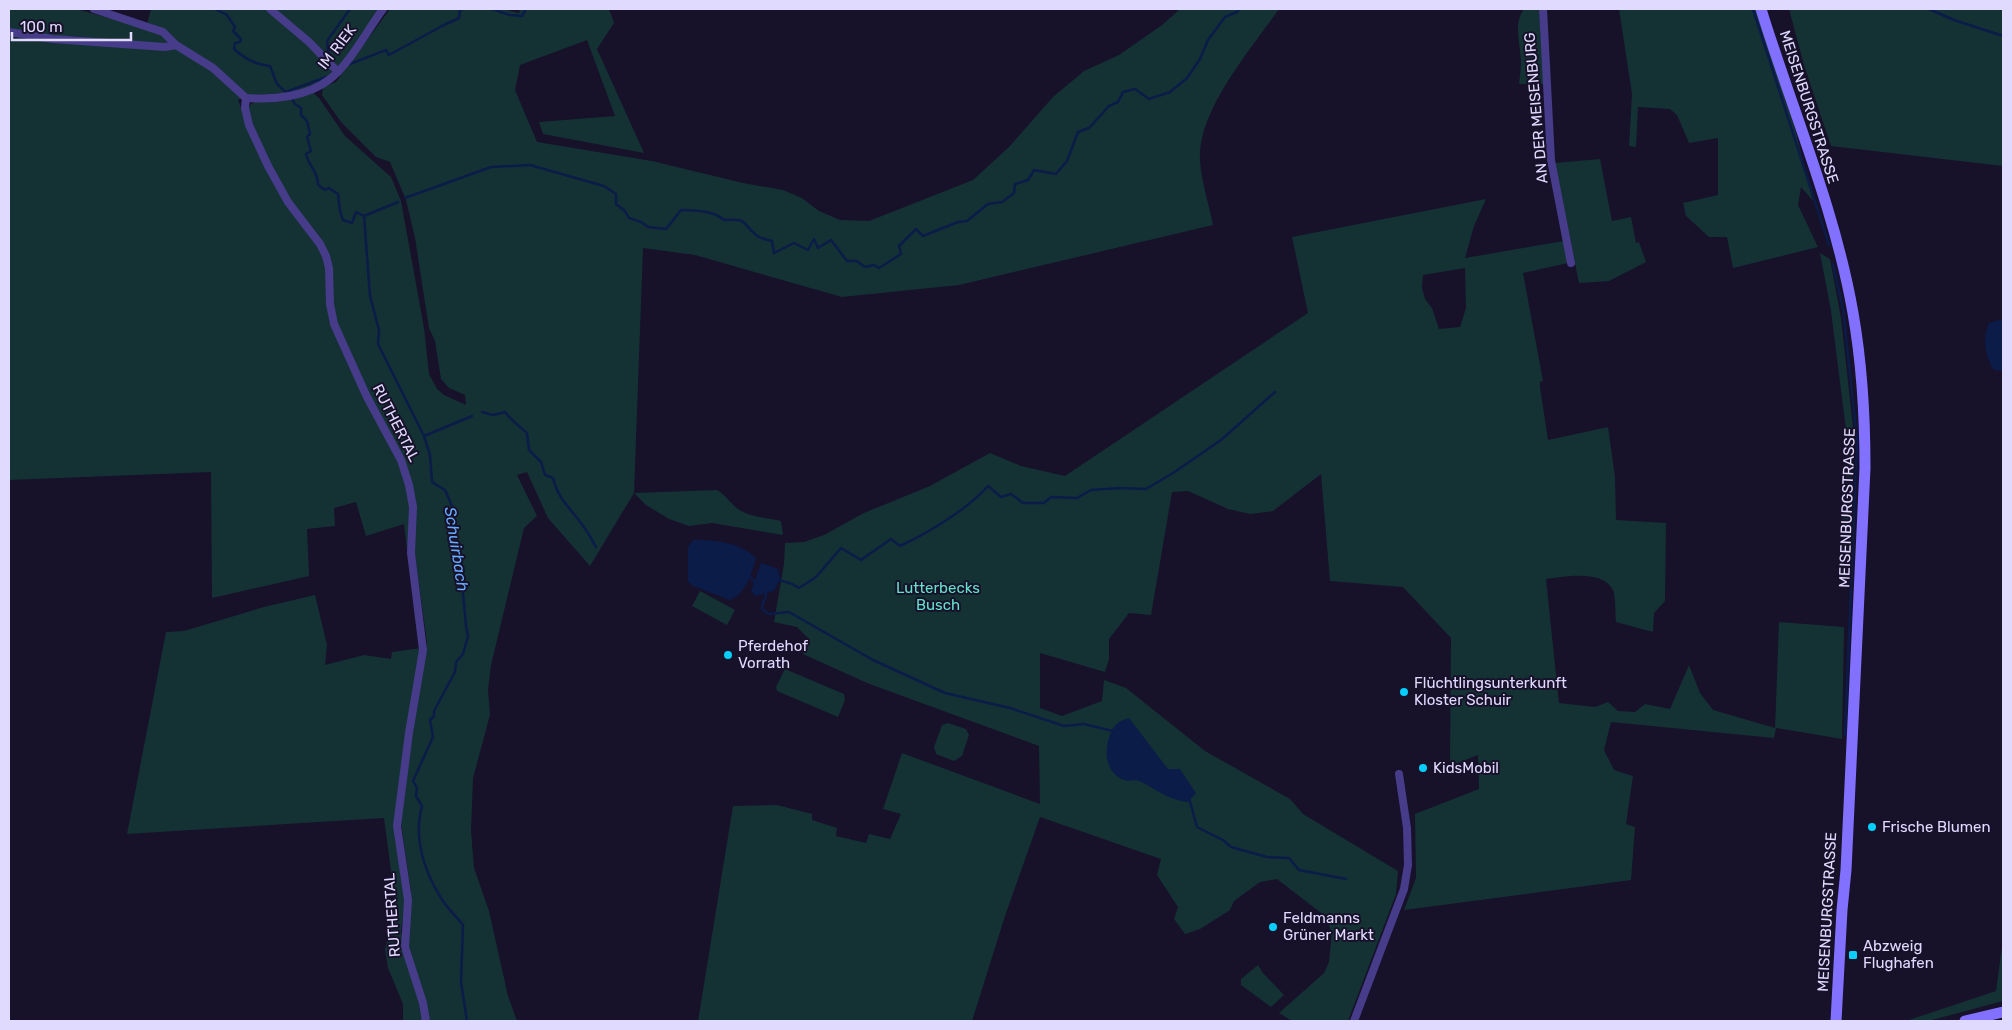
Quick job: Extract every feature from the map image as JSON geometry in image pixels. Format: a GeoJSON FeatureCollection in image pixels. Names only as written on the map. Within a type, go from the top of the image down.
{"type":"FeatureCollection","features":[{"type":"Feature","properties":{"kind":"main road","name":"MEISENBURGSTRASSE"},"geometry":{"type":"LineString","coordinates":[[1761,9],[1828,212],[1840,256],[1853,314],[1865,422],[1865,468],[1838,1019]]}},
{"type":"Feature","properties":{"kind":"main road"},"geometry":{"type":"LineString","coordinates":[[1964,1021],[2003,1012]]}},
{"type":"Feature","properties":{"kind":"street"},"geometry":{"type":"LineString","coordinates":[[94,9],[163,32],[176,45],[213,68],[246,98]]}},
{"type":"Feature","properties":{"kind":"street"},"geometry":{"type":"LineString","coordinates":[[270,9],[309,42],[338,72]]}},
{"type":"Feature","properties":{"kind":"street","name":"IM RIEK"},"geometry":{"type":"LineString","coordinates":[[246,98],[272,99],[295,95],[329,81],[338,72],[383,9]]}},
{"type":"Feature","properties":{"kind":"street","name":"AN DER MEISENBURG"},"geometry":{"type":"LineString","coordinates":[[1543,9],[1552,160],[1571,263]]}},
{"type":"Feature","properties":{"kind":"street"},"geometry":{"type":"LineString","coordinates":[[9,32],[53,39],[165,47],[176,45]]}},
{"type":"Feature","properties":{"kind":"street","name":"RUTHERTAL"},"geometry":{"type":"LineString","coordinates":[[246,98],[245,108],[249,125],[268,166],[288,202],[320,244],[326,256],[330,268],[330,304],[334,324],[367,397],[401,460],[409,485],[413,507],[411,552],[423,650],[409,733],[397,826],[408,900],[405,946],[426,1021]]}},
{"type":"Feature","properties":{"kind":"street"},"geometry":{"type":"LineString","coordinates":[[1354,1021],[1404,888],[1408,865],[1407,828],[1399,774]]}},
{"type":"Feature","properties":{"kind":"green space"},"geometry":{"type":"Polygon","coordinates":[[[9,9],[76,9],[146,28],[151,9],[265,9],[287,27],[274,9],[380,9],[341,64],[336,67],[330,63],[332,74],[297,90],[255,95],[238,100],[251,135],[291,200],[270,164],[247,111],[251,104],[257,101],[268,102],[288,99],[311,91],[319,98],[345,136],[391,177],[401,201],[424,328],[429,374],[437,389],[444,395],[466,405],[465,395],[449,388],[441,379],[435,341],[429,328],[415,238],[406,200],[390,162],[376,157],[341,122],[322,95],[323,87],[336,82],[390,9],[503,9],[519,13],[520,9],[609,9],[614,23],[597,49],[644,153],[543,134],[539,122],[615,116],[587,40],[520,65],[515,90],[537,142],[652,161],[743,183],[783,190],[802,198],[819,211],[840,220],[869,221],[973,180],[1009,147],[1053,97],[1084,71],[1119,55],[1162,25],[1180,9],[1279,9],[1228,81],[1207,121],[1201,141],[1200,160],[1203,184],[1213,225],[959,285],[842,297],[695,255],[643,248],[634,493],[590,566],[548,518],[527,472],[517,475],[537,516],[524,528],[491,665],[488,690],[490,715],[473,778],[471,831],[474,868],[489,911],[508,996],[517,1021],[429,1021],[407,939],[411,892],[400,816],[427,643],[415,554],[414,495],[347,343],[334,318],[328,313],[330,324],[398,461],[408,491],[410,511],[408,558],[404,524],[366,536],[356,502],[334,508],[335,526],[307,529],[309,576],[212,598],[211,472],[9,480],[9,37],[92,43],[84,37],[56,36],[9,28],[9,9]]]}},
{"type":"Feature","properties":{"kind":"green space"},"geometry":{"type":"Polygon","coordinates":[[[1524,9],[1539,9],[1544,84],[1519,84],[1521,60],[1518,27],[1524,9]]]}},
{"type":"Feature","properties":{"kind":"green space"},"geometry":{"type":"Polygon","coordinates":[[[1619,9],[1756,9],[1795,129],[1813,201],[1801,187],[1798,205],[1818,247],[1733,268],[1727,237],[1709,237],[1686,216],[1683,203],[1718,195],[1718,138],[1689,143],[1677,115],[1670,109],[1638,107],[1636,147],[1629,146],[1632,94],[1619,9]]]}},
{"type":"Feature","properties":{"kind":"green space"},"geometry":{"type":"Polygon","coordinates":[[[1789,9],[2003,9],[2003,166],[1831,146],[1804,65],[1789,9]]]}},
{"type":"Feature","properties":{"kind":"green space"},"geometry":{"type":"Polygon","coordinates":[[[1600,159],[1612,221],[1631,217],[1636,243],[1639,242],[1646,262],[1609,281],[1579,283],[1555,163],[1600,159]]]}},
{"type":"Feature","properties":{"kind":"green space","name":"Lutterbecks Busch"},"geometry":{"type":"Polygon","coordinates":[[[1486,199],[1474,226],[1465,258],[1564,241],[1568,263],[1523,273],[1543,381],[1540,382],[1540,387],[1548,440],[1608,427],[1615,477],[1616,520],[1666,523],[1665,601],[1654,613],[1653,632],[1616,622],[1613,590],[1608,583],[1600,579],[1572,576],[1546,579],[1559,703],[1595,707],[1608,702],[1618,711],[1635,712],[1645,704],[1670,709],[1689,665],[1700,693],[1713,710],[1775,728],[1779,622],[1844,627],[1842,739],[1776,728],[1774,738],[1611,722],[1604,750],[1614,770],[1633,776],[1626,824],[1635,827],[1631,880],[1404,910],[1416,878],[1415,814],[1479,789],[1478,755],[1450,766],[1451,638],[1403,587],[1330,581],[1321,474],[1273,511],[1250,514],[1228,509],[1188,491],[1172,492],[1151,615],[1129,613],[1109,639],[1109,659],[1105,672],[1040,653],[1040,708],[1062,716],[1102,701],[1104,680],[1126,688],[1205,751],[1290,799],[1303,814],[1398,871],[1396,894],[1348,1021],[1292,1021],[1279,1013],[1324,973],[1329,962],[1332,933],[1325,916],[1277,879],[1260,882],[1234,901],[1230,910],[1200,929],[1185,934],[1174,919],[1178,907],[1157,875],[1161,859],[1040,817],[1005,916],[972,1021],[698,1021],[733,806],[777,805],[812,814],[812,820],[837,828],[836,836],[866,843],[869,834],[890,839],[901,814],[883,809],[902,753],[1040,804],[1039,746],[867,683],[803,654],[809,639],[797,627],[774,622],[784,564],[785,543],[804,542],[824,535],[864,513],[930,486],[990,453],[1021,466],[1065,476],[1308,313],[1292,237],[1486,199]],[[1465,268],[1423,275],[1422,288],[1425,299],[1432,308],[1439,329],[1460,327],[1466,308],[1465,268]]]}},
{"type":"Feature","properties":{"kind":"green space"},"geometry":{"type":"Polygon","coordinates":[[[1820,253],[1830,259],[1841,318],[1854,436],[1850,526],[1841,526],[1845,499],[1846,430],[1831,311],[1820,253]]]}},
{"type":"Feature","properties":{"kind":"green space"},"geometry":{"type":"Polygon","coordinates":[[[717,490],[742,512],[781,521],[783,535],[712,523],[689,526],[669,519],[646,505],[634,493],[717,490]]]}},
{"type":"Feature","properties":{"kind":"green space"},"geometry":{"type":"Polygon","coordinates":[[[700,591],[735,610],[727,625],[692,606],[700,591]]]}},
{"type":"Feature","properties":{"kind":"green space"},"geometry":{"type":"Polygon","coordinates":[[[315,595],[327,645],[325,665],[364,655],[391,659],[392,652],[421,648],[395,817],[395,836],[405,901],[401,931],[404,952],[417,992],[423,1021],[403,1021],[403,1004],[388,968],[385,949],[392,920],[394,893],[384,818],[127,834],[166,632],[184,631],[264,607],[315,595]]]}},
{"type":"Feature","properties":{"kind":"green space"},"geometry":{"type":"Polygon","coordinates":[[[785,669],[844,694],[845,700],[838,717],[777,691],[776,687],[785,669]]]}},
{"type":"Feature","properties":{"kind":"green space"},"geometry":{"type":"Polygon","coordinates":[[[948,723],[966,729],[969,735],[962,756],[954,761],[936,754],[934,747],[942,725],[948,723]]]}},
{"type":"Feature","properties":{"kind":"green space"},"geometry":{"type":"Polygon","coordinates":[[[2003,939],[2003,1001],[1932,1020],[1906,1021],[1996,991],[2003,939]]]}},
{"type":"Feature","properties":{"kind":"green space"},"geometry":{"type":"Polygon","coordinates":[[[1258,965],[1284,995],[1271,1007],[1241,985],[1241,979],[1258,965]]]}},
{"type":"Feature","properties":{"kind":"water"},"geometry":{"type":"Polygon","coordinates":[[[2003,319],[2003,371],[1994,370],[1991,365],[1985,341],[1989,323],[2003,319]]]}},
{"type":"Feature","properties":{"kind":"water"},"geometry":{"type":"Polygon","coordinates":[[[693,540],[718,541],[735,545],[756,558],[748,583],[741,593],[730,600],[693,586],[688,581],[688,547],[693,540]]]}},
{"type":"Feature","properties":{"kind":"water"},"geometry":{"type":"Polygon","coordinates":[[[761,563],[778,569],[780,579],[774,591],[755,596],[751,591],[761,563]]]}},
{"type":"Feature","properties":{"kind":"water"},"geometry":{"type":"Polygon","coordinates":[[[1129,718],[1168,769],[1180,769],[1196,793],[1188,802],[1168,797],[1139,781],[1124,780],[1113,773],[1108,762],[1107,744],[1116,725],[1129,718]]]}},
{"type":"Feature","properties":{"kind":"waterway","name":"Schuirbach"},"geometry":{"type":"LineString","coordinates":[[215,9],[227,15],[235,27],[233,31],[241,39],[240,42],[235,43],[234,49],[250,60],[270,66],[277,83],[287,93]]}},
{"type":"Feature","properties":{"kind":"waterway"},"geometry":{"type":"LineString","coordinates":[[329,60],[327,41],[350,9]]}},
{"type":"Feature","properties":{"kind":"waterway"},"geometry":{"type":"LineString","coordinates":[[350,64],[386,50],[389,55],[459,18],[460,10],[463,9]]}},
{"type":"Feature","properties":{"kind":"waterway"},"geometry":{"type":"LineString","coordinates":[[492,9],[510,15],[522,16],[525,11],[524,9]]}},
{"type":"Feature","properties":{"kind":"waterway"},"geometry":{"type":"LineString","coordinates":[[405,198],[491,167],[530,165],[604,186],[616,194],[616,204],[625,211],[629,218],[641,222],[648,227],[666,229],[681,210],[704,212],[724,220],[743,222],[756,235],[772,241],[774,253],[794,243],[808,250],[814,239],[818,248],[831,240],[847,261],[857,261],[865,267],[874,265],[879,268],[901,254],[899,246],[916,229],[923,236],[958,222],[967,221],[988,204],[1002,202],[1014,193],[1015,184],[1028,180],[1034,170],[1056,174],[1067,161],[1078,132],[1089,128],[1109,106],[1118,102],[1123,92],[1135,89],[1149,99],[1170,92],[1187,78],[1200,59],[1208,40],[1225,17],[1237,12],[1239,9]]}},
{"type":"Feature","properties":{"kind":"waterway"},"geometry":{"type":"LineString","coordinates":[[1753,9],[1829,245]]}},
{"type":"Feature","properties":{"kind":"waterway"},"geometry":{"type":"LineString","coordinates":[[1929,9],[1954,20],[2003,36]]}},
{"type":"Feature","properties":{"kind":"waterway"},"geometry":{"type":"LineString","coordinates":[[286,92],[326,77]]}},
{"type":"Feature","properties":{"kind":"waterway","name":"Schuirbach"},"geometry":{"type":"LineString","coordinates":[[292,99],[301,108],[301,115],[307,121],[310,134],[307,137],[311,151],[306,154],[317,176],[318,185],[325,190],[329,188],[338,194],[343,220],[352,223],[356,212],[364,216],[370,296],[379,330],[378,344],[424,436],[430,455],[432,482],[445,490],[452,506],[456,560],[462,582],[468,636],[463,654],[456,662],[455,672],[434,711],[434,716],[430,720],[433,737],[413,781],[417,788],[416,796],[422,806],[419,830],[425,865],[441,898],[463,925],[461,982],[467,1021]]}},
{"type":"Feature","properties":{"kind":"waterway"},"geometry":{"type":"LineString","coordinates":[[364,216],[398,202]]}},
{"type":"Feature","properties":{"kind":"waterway"},"geometry":{"type":"LineString","coordinates":[[1833,264],[1843,309],[1857,439],[1845,735]]}},
{"type":"Feature","properties":{"kind":"waterway"},"geometry":{"type":"LineString","coordinates":[[776,579],[799,588],[816,577],[841,548],[861,560],[891,539],[900,546],[947,520],[980,495],[988,486],[1001,497],[1011,494],[1023,503],[1044,503],[1051,497],[1077,498],[1091,490],[1146,489],[1221,440],[1275,392]]}},
{"type":"Feature","properties":{"kind":"waterway"},"geometry":{"type":"LineString","coordinates":[[482,412],[493,415],[505,412],[527,433],[529,450],[541,462],[545,475],[553,478],[558,492],[585,528],[596,547]]}},
{"type":"Feature","properties":{"kind":"waterway"},"geometry":{"type":"LineString","coordinates":[[424,436],[472,416]]}},
{"type":"Feature","properties":{"kind":"waterway"},"geometry":{"type":"LineString","coordinates":[[750,577],[756,583]]}},
{"type":"Feature","properties":{"kind":"waterway"},"geometry":{"type":"LineString","coordinates":[[764,590],[766,593],[762,609],[769,614],[789,612],[873,660],[945,693],[1010,708],[1064,726],[1084,724],[1113,731]]}},
{"type":"Feature","properties":{"kind":"waterway"},"geometry":{"type":"LineString","coordinates":[[1189,798],[1197,827],[1223,840],[1231,847],[1267,857],[1289,858],[1299,870],[1346,879]]}},
{"type":"Feature","properties":{"kind":"place","name":"Pferdehof Vorrath"},"geometry":{"type":"Point","coordinates":[728,655]}},
{"type":"Feature","properties":{"kind":"place","name":"Flüchtlingsunterkunft Kloster Schuir"},"geometry":{"type":"Point","coordinates":[1404,692]}},
{"type":"Feature","properties":{"kind":"place","name":"KidsMobil"},"geometry":{"type":"Point","coordinates":[1423,768]}},
{"type":"Feature","properties":{"kind":"place","name":"Frische Blumen"},"geometry":{"type":"Point","coordinates":[1872,827]}},
{"type":"Feature","properties":{"kind":"place","name":"Feldmanns Grüner Markt"},"geometry":{"type":"Point","coordinates":[1273,927]}},
{"type":"Feature","properties":{"kind":"place","name":"Abzweig Flughafen"},"geometry":{"type":"Point","coordinates":[1853,955]}}]}
